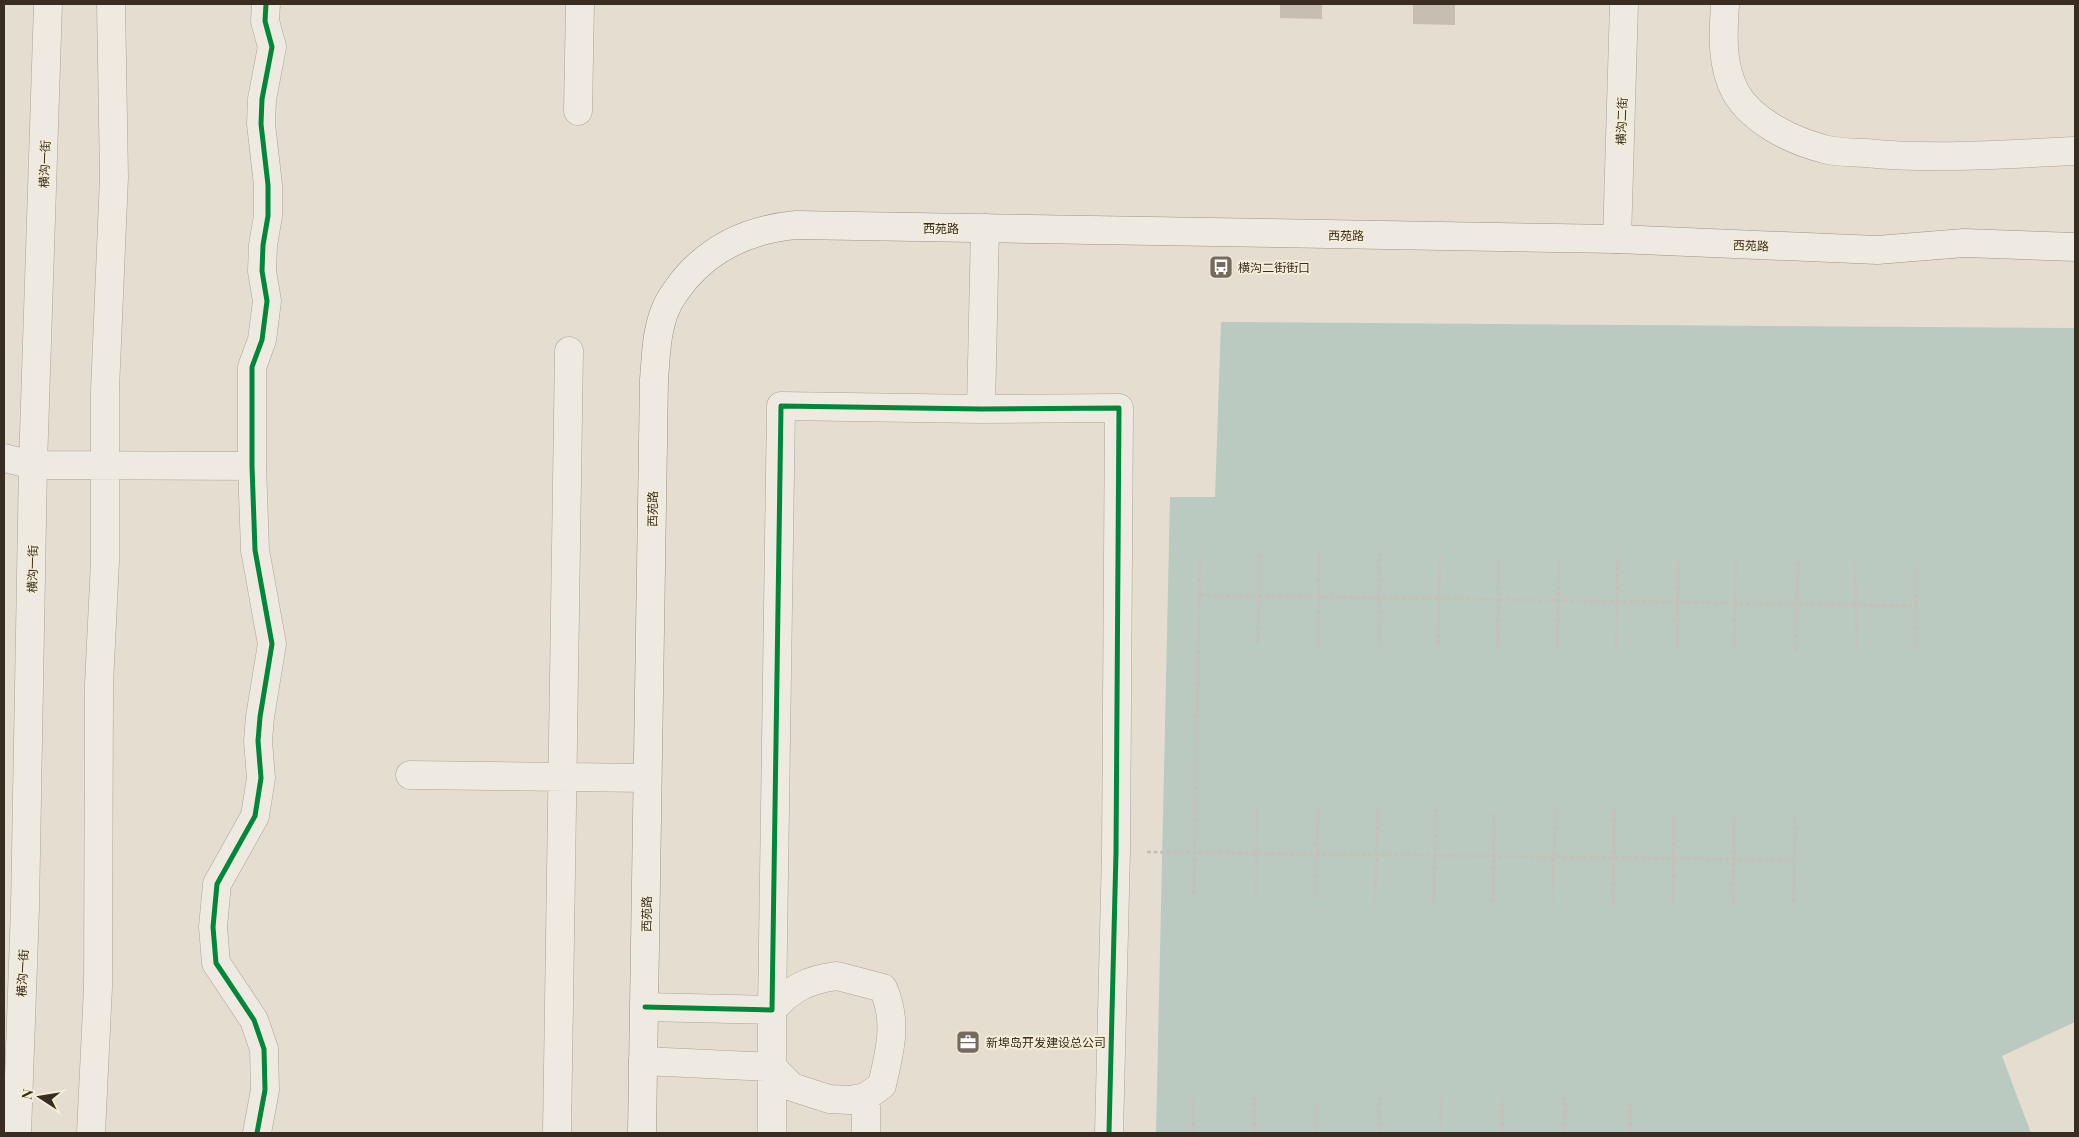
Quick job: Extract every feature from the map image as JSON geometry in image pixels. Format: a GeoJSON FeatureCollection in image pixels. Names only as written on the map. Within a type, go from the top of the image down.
{"type":"FeatureCollection","features":[{"type":"Feature","properties":{"kind":"street","name":"横沟一街"},"geometry":{"type":"LineString","coordinates":[[17,1133],[27,837],[33,465],[48,4]]}},
{"type":"Feature","properties":{"kind":"street"},"geometry":{"type":"LineString","coordinates":[[91,1133],[98,987],[99,684],[105,561],[104,466],[107,312],[114,177],[112,4]]}},
{"type":"Feature","properties":{"kind":"street"},"geometry":{"type":"LineString","coordinates":[[257,1133],[265,1090],[264,1050],[254,1020],[216,963],[213,927],[217,884],[255,816],[261,778],[258,741],[260,717],[272,644],[255,550],[252,466],[252,368],[262,340],[266,301],[262,271],[263,245],[268,216],[268,185],[261,124],[262,99],[272,47],[265,21],[266,4]]}},
{"type":"Feature","properties":{"kind":"street"},"geometry":{"type":"LineString","coordinates":[[578,111],[580,4]]}},
{"type":"Feature","properties":{"kind":"street","name":"横沟二街"},"geometry":{"type":"LineString","coordinates":[[1617,239],[1624,4]]}},
{"type":"Feature","properties":{"kind":"street"},"geometry":{"type":"LineString","coordinates":[[1725,4],[1725,61],[1737,94],[1759,118],[1783,134],[1825,150],[1894,156],[2075,151]]}},
{"type":"Feature","properties":{"kind":"street","name":"西苑路"},"geometry":{"type":"LineString","coordinates":[[642,1133],[654,380],[657,339],[666,307],[697,265],[713,252],[758,231],[796,225],[1617,239],[1877,250],[1964,244],[2075,246]]}},
{"type":"Feature","properties":{"kind":"street"},"geometry":{"type":"LineString","coordinates":[[981,409],[985,228]]}},
{"type":"Feature","properties":{"kind":"street"},"geometry":{"type":"LineString","coordinates":[[557,1133],[569,352]]}},
{"type":"Feature","properties":{"kind":"street"},"geometry":{"type":"LineString","coordinates":[[772,1133],[772,1010],[781,406],[981,409],[1118,408],[1116,852],[1109,1133]]}},
{"type":"Feature","properties":{"kind":"street"},"geometry":{"type":"LineString","coordinates":[[4,458],[33,465],[252,466]]}},
{"type":"Feature","properties":{"kind":"street"},"geometry":{"type":"LineString","coordinates":[[410,775],[647,778]]}},
{"type":"Feature","properties":{"kind":"street"},"geometry":{"type":"LineString","coordinates":[[643,1060],[772,1067],[792,1087],[808,1094],[829,1099],[850,1100],[866,1097],[882,1085],[893,1030],[890,1002],[883,988],[836,976],[818,978],[785,996],[772,1010],[645,1007]]}},
{"type":"Feature","properties":{"kind":"street"},"geometry":{"type":"LineString","coordinates":[[866,1097],[866,1133]]}},
{"type":"Feature","properties":{"kind":"path"},"geometry":{"type":"LineString","coordinates":[[1258,643],[1261,551]]}},
{"type":"Feature","properties":{"kind":"path"},"geometry":{"type":"LineString","coordinates":[[1318,647],[1319,553]]}},
{"type":"Feature","properties":{"kind":"path"},"geometry":{"type":"LineString","coordinates":[[1379,554],[1379,647]]}},
{"type":"Feature","properties":{"kind":"path"},"geometry":{"type":"LineString","coordinates":[[1194,894],[1200,555]]}},
{"type":"Feature","properties":{"kind":"path"},"geometry":{"type":"LineString","coordinates":[[1438,644],[1440,556]]}},
{"type":"Feature","properties":{"kind":"path"},"geometry":{"type":"LineString","coordinates":[[1498,648],[1499,556]]}},
{"type":"Feature","properties":{"kind":"path"},"geometry":{"type":"LineString","coordinates":[[1616,649],[1618,556]]}},
{"type":"Feature","properties":{"kind":"path"},"geometry":{"type":"LineString","coordinates":[[1557,648],[1559,558]]}},
{"type":"Feature","properties":{"kind":"path"},"geometry":{"type":"LineString","coordinates":[[1734,648],[1736,559]]}},
{"type":"Feature","properties":{"kind":"path"},"geometry":{"type":"LineString","coordinates":[[1796,651],[1798,559]]}},
{"type":"Feature","properties":{"kind":"path"},"geometry":{"type":"LineString","coordinates":[[1676,648],[1678,562]]}},
{"type":"Feature","properties":{"kind":"path"},"geometry":{"type":"LineString","coordinates":[[1855,563],[1856,650]]}},
{"type":"Feature","properties":{"kind":"path"},"geometry":{"type":"LineString","coordinates":[[1916,650],[1917,565]]}},
{"type":"Feature","properties":{"kind":"path"},"geometry":{"type":"LineString","coordinates":[[1200,595],[1917,606]]}},
{"type":"Feature","properties":{"kind":"path"},"geometry":{"type":"LineString","coordinates":[[1256,897],[1257,806]]}},
{"type":"Feature","properties":{"kind":"path"},"geometry":{"type":"LineString","coordinates":[[1316,898],[1318,808]]}},
{"type":"Feature","properties":{"kind":"path"},"geometry":{"type":"LineString","coordinates":[[1375,901],[1378,808]]}},
{"type":"Feature","properties":{"kind":"path"},"geometry":{"type":"LineString","coordinates":[[1434,903],[1436,809]]}},
{"type":"Feature","properties":{"kind":"path"},"geometry":{"type":"LineString","coordinates":[[1552,901],[1556,809]]}},
{"type":"Feature","properties":{"kind":"path"},"geometry":{"type":"LineString","coordinates":[[1493,902],[1494,811]]}},
{"type":"Feature","properties":{"kind":"path"},"geometry":{"type":"LineString","coordinates":[[1613,906],[1614,811]]}},
{"type":"Feature","properties":{"kind":"path"},"geometry":{"type":"LineString","coordinates":[[1673,904],[1674,813]]}},
{"type":"Feature","properties":{"kind":"path"},"geometry":{"type":"LineString","coordinates":[[1794,902],[1795,816]]}},
{"type":"Feature","properties":{"kind":"path"},"geometry":{"type":"LineString","coordinates":[[1733,906],[1734,817]]}},
{"type":"Feature","properties":{"kind":"path"},"geometry":{"type":"LineString","coordinates":[[1116,852],[1794,860]]}},
{"type":"Feature","properties":{"kind":"path"},"geometry":{"type":"LineString","coordinates":[[1193,1098],[1193,1133]]}},
{"type":"Feature","properties":{"kind":"path"},"geometry":{"type":"LineString","coordinates":[[1254,1098],[1254,1133]]}},
{"type":"Feature","properties":{"kind":"path"},"geometry":{"type":"LineString","coordinates":[[1378,1133],[1379,1098]]}},
{"type":"Feature","properties":{"kind":"path"},"geometry":{"type":"LineString","coordinates":[[1440,1133],[1441,1098]]}},
{"type":"Feature","properties":{"kind":"path"},"geometry":{"type":"LineString","coordinates":[[1565,1098],[1565,1133]]}},
{"type":"Feature","properties":{"kind":"path"},"geometry":{"type":"LineString","coordinates":[[1502,1099],[1502,1133]]}},
{"type":"Feature","properties":{"kind":"path"},"geometry":{"type":"LineString","coordinates":[[1316,1133],[1317,1100]]}},
{"type":"Feature","properties":{"kind":"path"},"geometry":{"type":"LineString","coordinates":[[1630,1102],[1630,1133]]}},
{"type":"Feature","properties":{"kind":"shaded area"},"geometry":{"type":"Polygon","coordinates":[[[1221,322],[2075,328],[2075,1022],[2002,1056],[2031,1133],[1156,1133],[1170,497],[1215,497],[1221,322]]]}},
{"type":"Feature","properties":{"kind":"building"},"geometry":{"type":"Polygon","coordinates":[[[1280,4],[1322,4],[1322,19],[1280,18],[1280,4]]]}},
{"type":"Feature","properties":{"kind":"building"},"geometry":{"type":"Polygon","coordinates":[[[1413,4],[1455,4],[1455,25],[1413,24],[1413,4]]]}},
{"type":"Feature","properties":{"kind":"cycle path"},"geometry":{"type":"LineString","coordinates":[[257,1133],[265,1090],[264,1049],[254,1020],[216,963],[213,927],[217,884],[255,816],[261,778],[258,741],[260,717],[272,644],[255,550],[252,466],[252,367],[262,340],[267,301],[262,271],[263,245],[268,216],[268,185],[261,124],[262,99],[272,47],[265,21],[266,4]]}},
{"type":"Feature","properties":{"kind":"cycle path"},"geometry":{"type":"LineString","coordinates":[[645,1007],[772,1010],[781,406],[981,409],[1119,408],[1116,852],[1109,1133]]}},
{"type":"Feature","properties":{"kind":"place","name":"横沟二街街口"},"geometry":{"type":"Point","coordinates":[1221,267]}},
{"type":"Feature","properties":{"kind":"place","name":"新埠岛开发建设总公司"},"geometry":{"type":"Point","coordinates":[968,1042]}}]}
